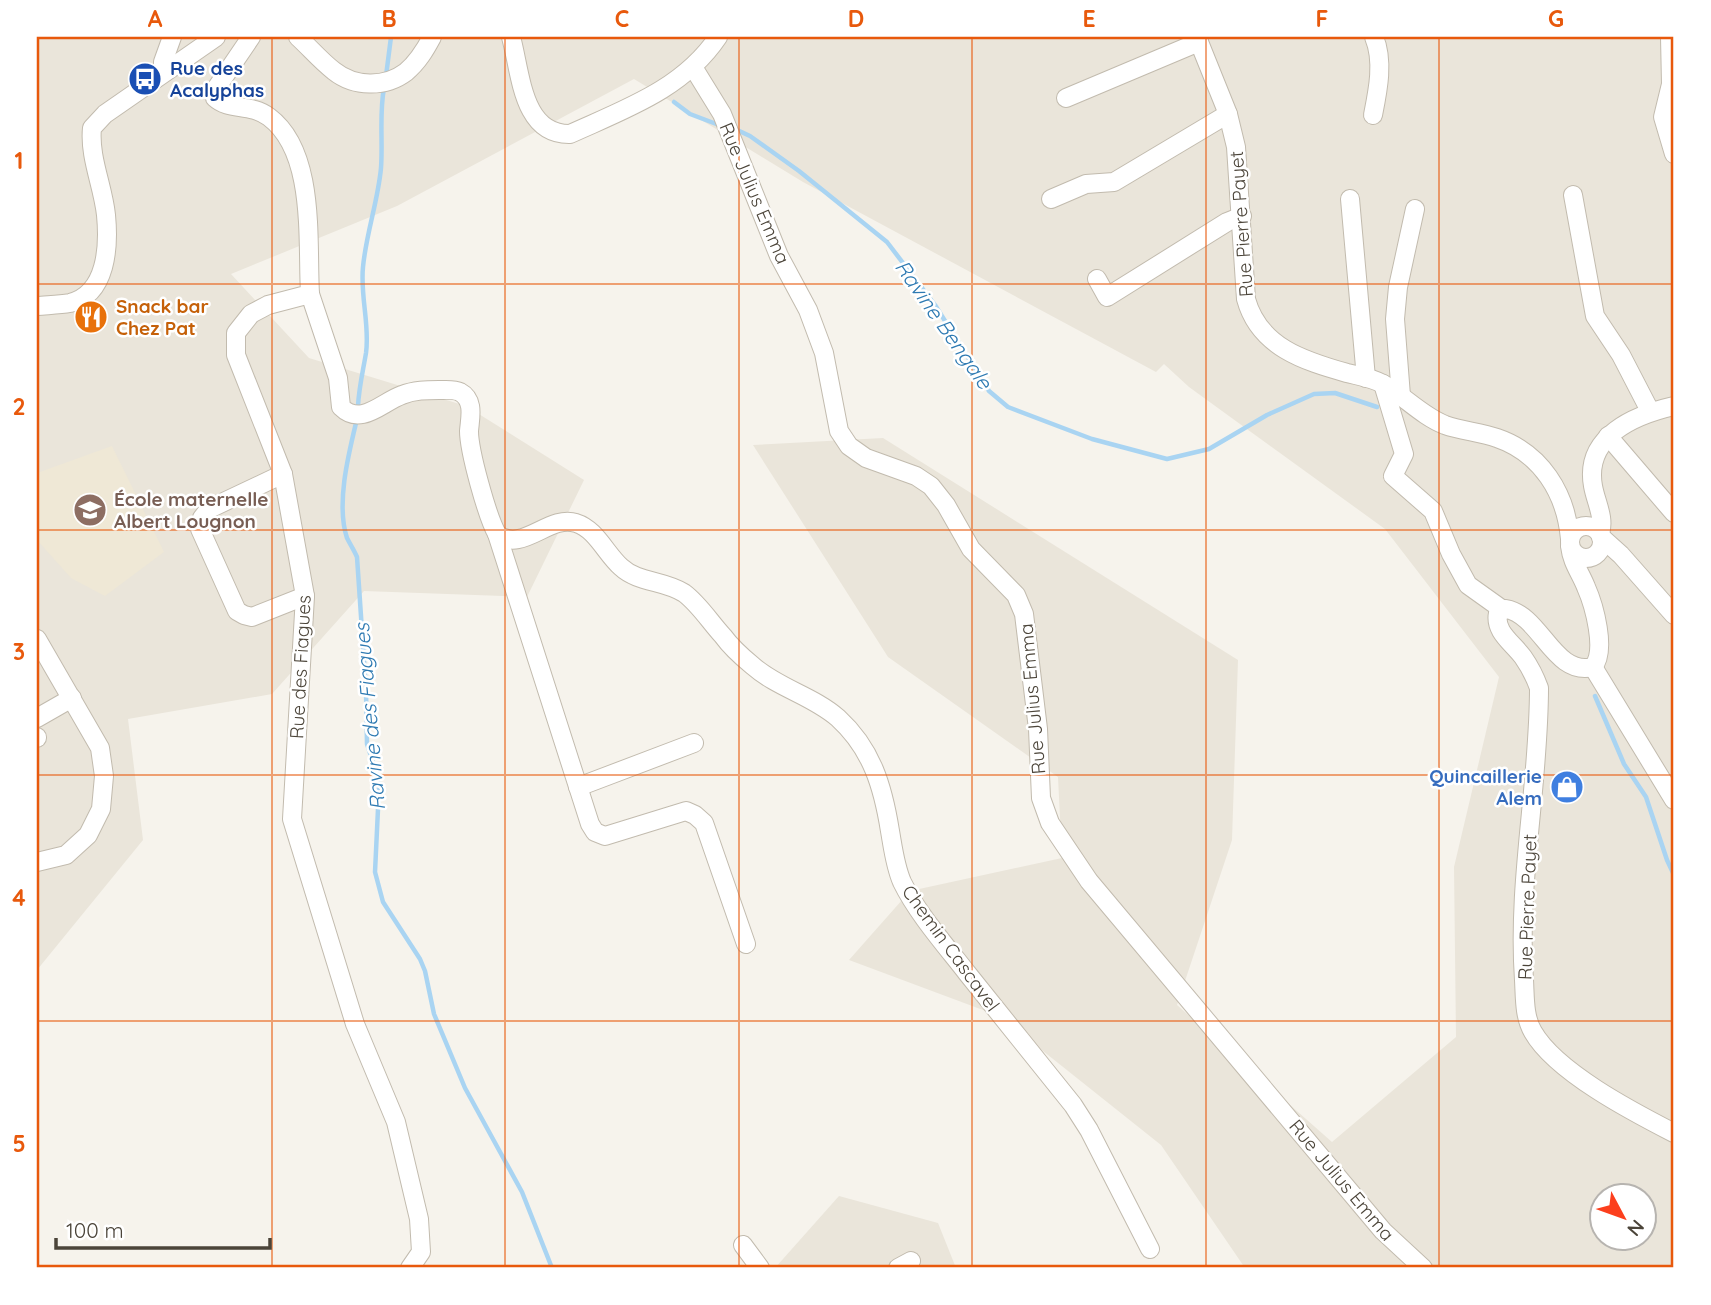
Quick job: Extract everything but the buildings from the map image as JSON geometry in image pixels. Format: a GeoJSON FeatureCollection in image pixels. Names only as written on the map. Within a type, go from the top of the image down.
{"type":"FeatureCollection","features":[{"type":"Feature","properties":{"kind":"street"},"geometry":{"type":"LineString","coordinates":[[163,72],[163,62],[172,37]]}},
{"type":"Feature","properties":{"kind":"street"},"geometry":{"type":"LineString","coordinates":[[37,306],[71,303],[85,296],[96,284],[106,259],[106,216],[92,150],[92,128],[105,114],[216,37]]}},
{"type":"Feature","properties":{"kind":"street"},"geometry":{"type":"LineString","coordinates":[[251,37],[214,94],[221,103],[253,107],[271,118],[284,133],[298,160],[305,192],[310,294],[338,378],[341,407],[347,414],[357,416],[367,414],[392,399],[423,390],[451,390],[466,396],[471,415],[469,430],[472,450],[590,824],[595,832],[605,836],[686,811],[695,815],[704,823],[746,944]]}},
{"type":"Feature","properties":{"kind":"street"},"geometry":{"type":"LineString","coordinates":[[298,37],[334,72],[354,83],[379,83],[404,74],[420,58],[432,37]]}},
{"type":"Feature","properties":{"kind":"street"},"geometry":{"type":"LineString","coordinates":[[511,37],[530,109],[545,129],[556,134],[570,134],[651,97],[693,67],[718,37]]}},
{"type":"Feature","properties":{"kind":"street"},"geometry":{"type":"LineString","coordinates":[[1373,115],[1379,86],[1378,47],[1374,37]]}},
{"type":"Feature","properties":{"kind":"street"},"geometry":{"type":"LineString","coordinates":[[1670,37],[1671,84],[1662,117],[1674,154]]}},
{"type":"Feature","properties":{"kind":"street"},"geometry":{"type":"LineString","coordinates":[[1066,98],[1198,39]]}},
{"type":"Feature","properties":{"kind":"street","name":"Rue Pierre Payet"},"geometry":{"type":"LineString","coordinates":[[1198,39],[1228,114],[1236,147],[1246,299],[1250,314],[1264,334],[1285,351],[1374,381],[1443,424],[1494,437],[1524,452],[1547,474],[1588,538],[1586,586],[1600,647],[1600,656],[1593,667]]}},
{"type":"Feature","properties":{"kind":"street","name":"Rue Julius Emma"},"geometry":{"type":"LineString","coordinates":[[693,67],[722,114],[779,256],[808,310],[824,353],[839,431],[849,446],[866,458],[916,476],[931,486],[946,505],[971,549],[1020,602],[1024,614],[1038,729],[1041,798],[1050,822],[1089,881],[1383,1231],[1423,1268]]}},
{"type":"Feature","properties":{"kind":"street"},"geometry":{"type":"LineString","coordinates":[[1051,199],[1086,184],[1114,181],[1228,114]]}},
{"type":"Feature","properties":{"kind":"street"},"geometry":{"type":"LineString","coordinates":[[1573,195],[1595,316],[1621,355],[1650,411]]}},
{"type":"Feature","properties":{"kind":"street"},"geometry":{"type":"LineString","coordinates":[[1350,199],[1374,381],[1404,454],[1393,476],[1433,511],[1451,555],[1468,586],[1503,610],[1510,609],[1524,618],[1572,665],[1580,669],[1593,667],[1674,800]]}},
{"type":"Feature","properties":{"kind":"street"},"geometry":{"type":"LineString","coordinates":[[1401,396],[1395,319],[1398,287],[1415,209]]}},
{"type":"Feature","properties":{"kind":"street"},"geometry":{"type":"LineString","coordinates":[[1097,279],[1107,297],[1227,222],[1242,216]]}},
{"type":"Feature","properties":{"kind":"street","name":"Rue des Fiagues"},"geometry":{"type":"LineString","coordinates":[[310,294],[268,305],[251,314],[236,333],[236,355],[283,474],[305,596],[292,819],[355,1024],[397,1122],[419,1219],[421,1252],[411,1268]]}},
{"type":"Feature","properties":{"kind":"street"},"geometry":{"type":"LineString","coordinates":[[1674,406],[1650,411],[1629,421],[1608,436],[1600,446],[1593,463],[1593,488],[1602,521],[1588,538],[1674,615]]}},
{"type":"Feature","properties":{"kind":"street"},"geometry":{"type":"LineString","coordinates":[[1608,436],[1674,513]]}},
{"type":"Feature","properties":{"kind":"street"},"geometry":{"type":"LineString","coordinates":[[283,474],[209,509],[202,518],[200,529],[237,611],[253,617],[305,596]]}},
{"type":"Feature","properties":{"kind":"street","name":"Chemin Cascavel"},"geometry":{"type":"LineString","coordinates":[[497,534],[509,541],[569,521],[583,526],[620,567],[632,575],[665,584],[684,593],[753,666],[769,679],[815,702],[836,716],[850,730],[862,746],[881,783],[894,858],[902,882],[950,951],[1073,1105],[1089,1130],[1150,1249]]}},
{"type":"Feature","properties":{"kind":"street","name":"Rue Pierre Payet"},"geometry":{"type":"LineString","coordinates":[[1586,586],[1575,567],[1588,538]]}},
{"type":"Feature","properties":{"kind":"street","name":"Rue Pierre Payet"},"geometry":{"type":"LineString","coordinates":[[1503,610],[1497,617],[1499,626],[1530,667],[1539,688],[1522,933],[1527,1019],[1540,1042],[1567,1068],[1607,1095],[1674,1133]]}},
{"type":"Feature","properties":{"kind":"street"},"geometry":{"type":"LineString","coordinates":[[37,639],[100,748],[104,776],[101,809],[88,835],[66,855],[37,862]]}},
{"type":"Feature","properties":{"kind":"street"},"geometry":{"type":"LineString","coordinates":[[37,718],[72,698]]}},
{"type":"Feature","properties":{"kind":"street"},"geometry":{"type":"LineString","coordinates":[[578,787],[694,743]]}},
{"type":"Feature","properties":{"kind":"street"},"geometry":{"type":"LineString","coordinates":[[743,1245],[760,1268]]}},
{"type":"Feature","properties":{"kind":"shaded area"},"geometry":{"type":"Polygon","coordinates":[[[37,37],[1674,37],[1674,1268],[1245,1268],[1161,1145],[999,1016],[849,960],[910,891],[1062,858],[1058,777],[888,657],[753,445],[883,438],[1238,660],[1232,840],[1177,1005],[1332,1142],[1456,1037],[1454,867],[1499,677],[1385,529],[1189,387],[1164,364],[1156,372],[803,182],[634,79],[397,206],[231,274],[309,358],[466,406],[584,480],[527,597],[364,591],[272,694],[128,719],[143,840],[37,970],[37,37]]]}},
{"type":"Feature","properties":{"kind":"shaded area","name":"École maternelle Albert Lougnon"},"geometry":{"type":"Polygon","coordinates":[[[112,446],[164,552],[105,596],[71,578],[37,540],[37,480],[40,472],[112,446]]]}},
{"type":"Feature","properties":{"kind":"shaded area"},"geometry":{"type":"Polygon","coordinates":[[[839,1196],[938,1223],[956,1268],[775,1268],[839,1196]]]}},
{"type":"Feature","properties":{"kind":"waterway","name":"Ravine des Fiagues"},"geometry":{"type":"LineString","coordinates":[[386,76],[391,37]]}},
{"type":"Feature","properties":{"kind":"waterway","name":"Ravine des Fiagues"},"geometry":{"type":"LineString","coordinates":[[358,406],[367,342],[363,267],[381,168],[384,88]]}},
{"type":"Feature","properties":{"kind":"waterway","name":"Ravine Bengale"},"geometry":{"type":"LineString","coordinates":[[674,102],[690,114],[719,125]]}},
{"type":"Feature","properties":{"kind":"waterway","name":"Ravine Bengale"},"geometry":{"type":"LineString","coordinates":[[735,129],[750,136],[799,171],[887,242],[935,305],[989,391],[1008,407],[1092,439],[1167,459],[1209,449],[1267,415],[1314,394],[1335,393],[1377,407]]}},
{"type":"Feature","properties":{"kind":"waterway","name":"Ravine des Fiagues"},"geometry":{"type":"LineString","coordinates":[[356,423],[344,480],[343,511],[347,538],[357,557],[367,744],[379,788],[375,872],[383,902],[420,959],[434,1014],[465,1088],[522,1192],[552,1268]]}},
{"type":"Feature","properties":{"kind":"waterway","name":"Ravine Bengale"},"geometry":{"type":"LineString","coordinates":[[1595,696],[1624,764],[1646,797],[1674,875]]}},
{"type":"Feature","properties":{"kind":"place","name":"Rue des Acalyphas"},"geometry":{"type":"Point","coordinates":[145,79]}},
{"type":"Feature","properties":{"kind":"place","name":"Snack bar Chez Pat"},"geometry":{"type":"Point","coordinates":[91,317]}},
{"type":"Feature","properties":{"kind":"place","name":"École maternelle Albert Lougnon"},"geometry":{"type":"Point","coordinates":[90,510]}},
{"type":"Feature","properties":{"kind":"place","name":"Quincaillerie Alem"},"geometry":{"type":"Point","coordinates":[1567,787]}}]}
